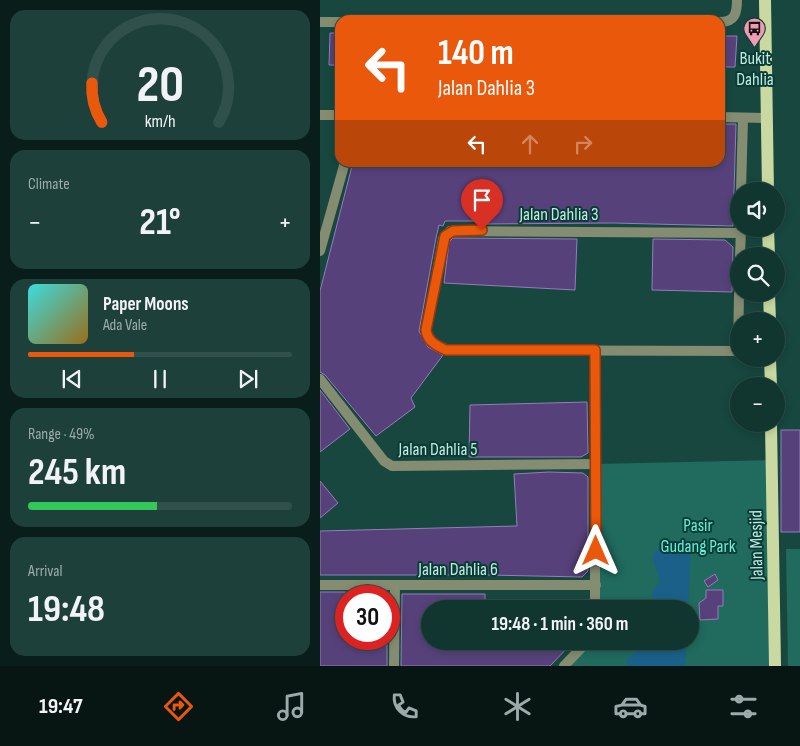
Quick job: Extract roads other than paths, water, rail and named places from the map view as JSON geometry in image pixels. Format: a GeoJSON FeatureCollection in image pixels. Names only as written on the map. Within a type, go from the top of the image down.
{"type":"FeatureCollection","features":[{"type":"Feature","properties":{"kind":"main road"},"geometry":{"type":"LineString","coordinates":[[765,0],[768,182]]}},
{"type":"Feature","properties":{"kind":"main road","name":"Jalan Mesjid"},"geometry":{"type":"LineString","coordinates":[[771,432],[775,666]]}},
{"type":"Feature","properties":{"kind":"street"},"geometry":{"type":"LineString","coordinates":[[725,22],[734,18],[737,13],[737,0]]}},
{"type":"Feature","properties":{"kind":"street"},"geometry":{"type":"LineString","coordinates":[[320,22],[335,22]]}},
{"type":"Feature","properties":{"kind":"street"},"geometry":{"type":"LineString","coordinates":[[320,115],[335,115]]}},
{"type":"Feature","properties":{"kind":"street"},"geometry":{"type":"LineString","coordinates":[[725,117],[766,118]]}},
{"type":"Feature","properties":{"kind":"street"},"geometry":{"type":"LineString","coordinates":[[741,182],[743,118]]}},
{"type":"Feature","properties":{"kind":"street"},"geometry":{"type":"LineString","coordinates":[[320,251],[345,167]]}},
{"type":"Feature","properties":{"kind":"street","name":"Jalan Dahlia 3"},"geometry":{"type":"LineString","coordinates":[[595,350],[448,350],[433,343],[426,332],[445,236],[450,231],[461,230],[730,231]]}},
{"type":"Feature","properties":{"kind":"street"},"geometry":{"type":"LineString","coordinates":[[595,600],[595,350],[730,351]]}},
{"type":"Feature","properties":{"kind":"street","name":"Jalan Dahlia 5"},"geometry":{"type":"LineString","coordinates":[[320,379],[384,461],[392,466],[596,464]]}},
{"type":"Feature","properties":{"kind":"street","name":"Jalan Dahlia 6"},"geometry":{"type":"LineString","coordinates":[[320,585],[335,585]]}},
{"type":"Feature","properties":{"kind":"street","name":"Jalan Dahlia 6"},"geometry":{"type":"LineString","coordinates":[[400,585],[596,585]]}},
{"type":"Feature","properties":{"kind":"street"},"geometry":{"type":"LineString","coordinates":[[394,650],[394,666]]}},
{"type":"Feature","properties":{"kind":"street"},"geometry":{"type":"LineString","coordinates":[[564,666],[579,650]]}},
{"type":"Feature","properties":{"kind":"water"},"geometry":{"type":"Polygon","coordinates":[[[661,539],[691,543],[688,600],[652,600],[652,593],[660,581],[652,556],[659,548],[661,539]]]}},
{"type":"Feature","properties":{"kind":"water"},"geometry":{"type":"Polygon","coordinates":[[[638,650],[686,650],[685,666],[627,666],[627,659],[638,650]]]}},
{"type":"Feature","properties":{"kind":"place","name":"Bukit Dahlia"},"geometry":{"type":"Point","coordinates":[755,47]}},
{"type":"Feature","properties":{"kind":"park label","name":"Pasir Gudang Park"},"geometry":{"type":"Point","coordinates":[698,535]}}]}
